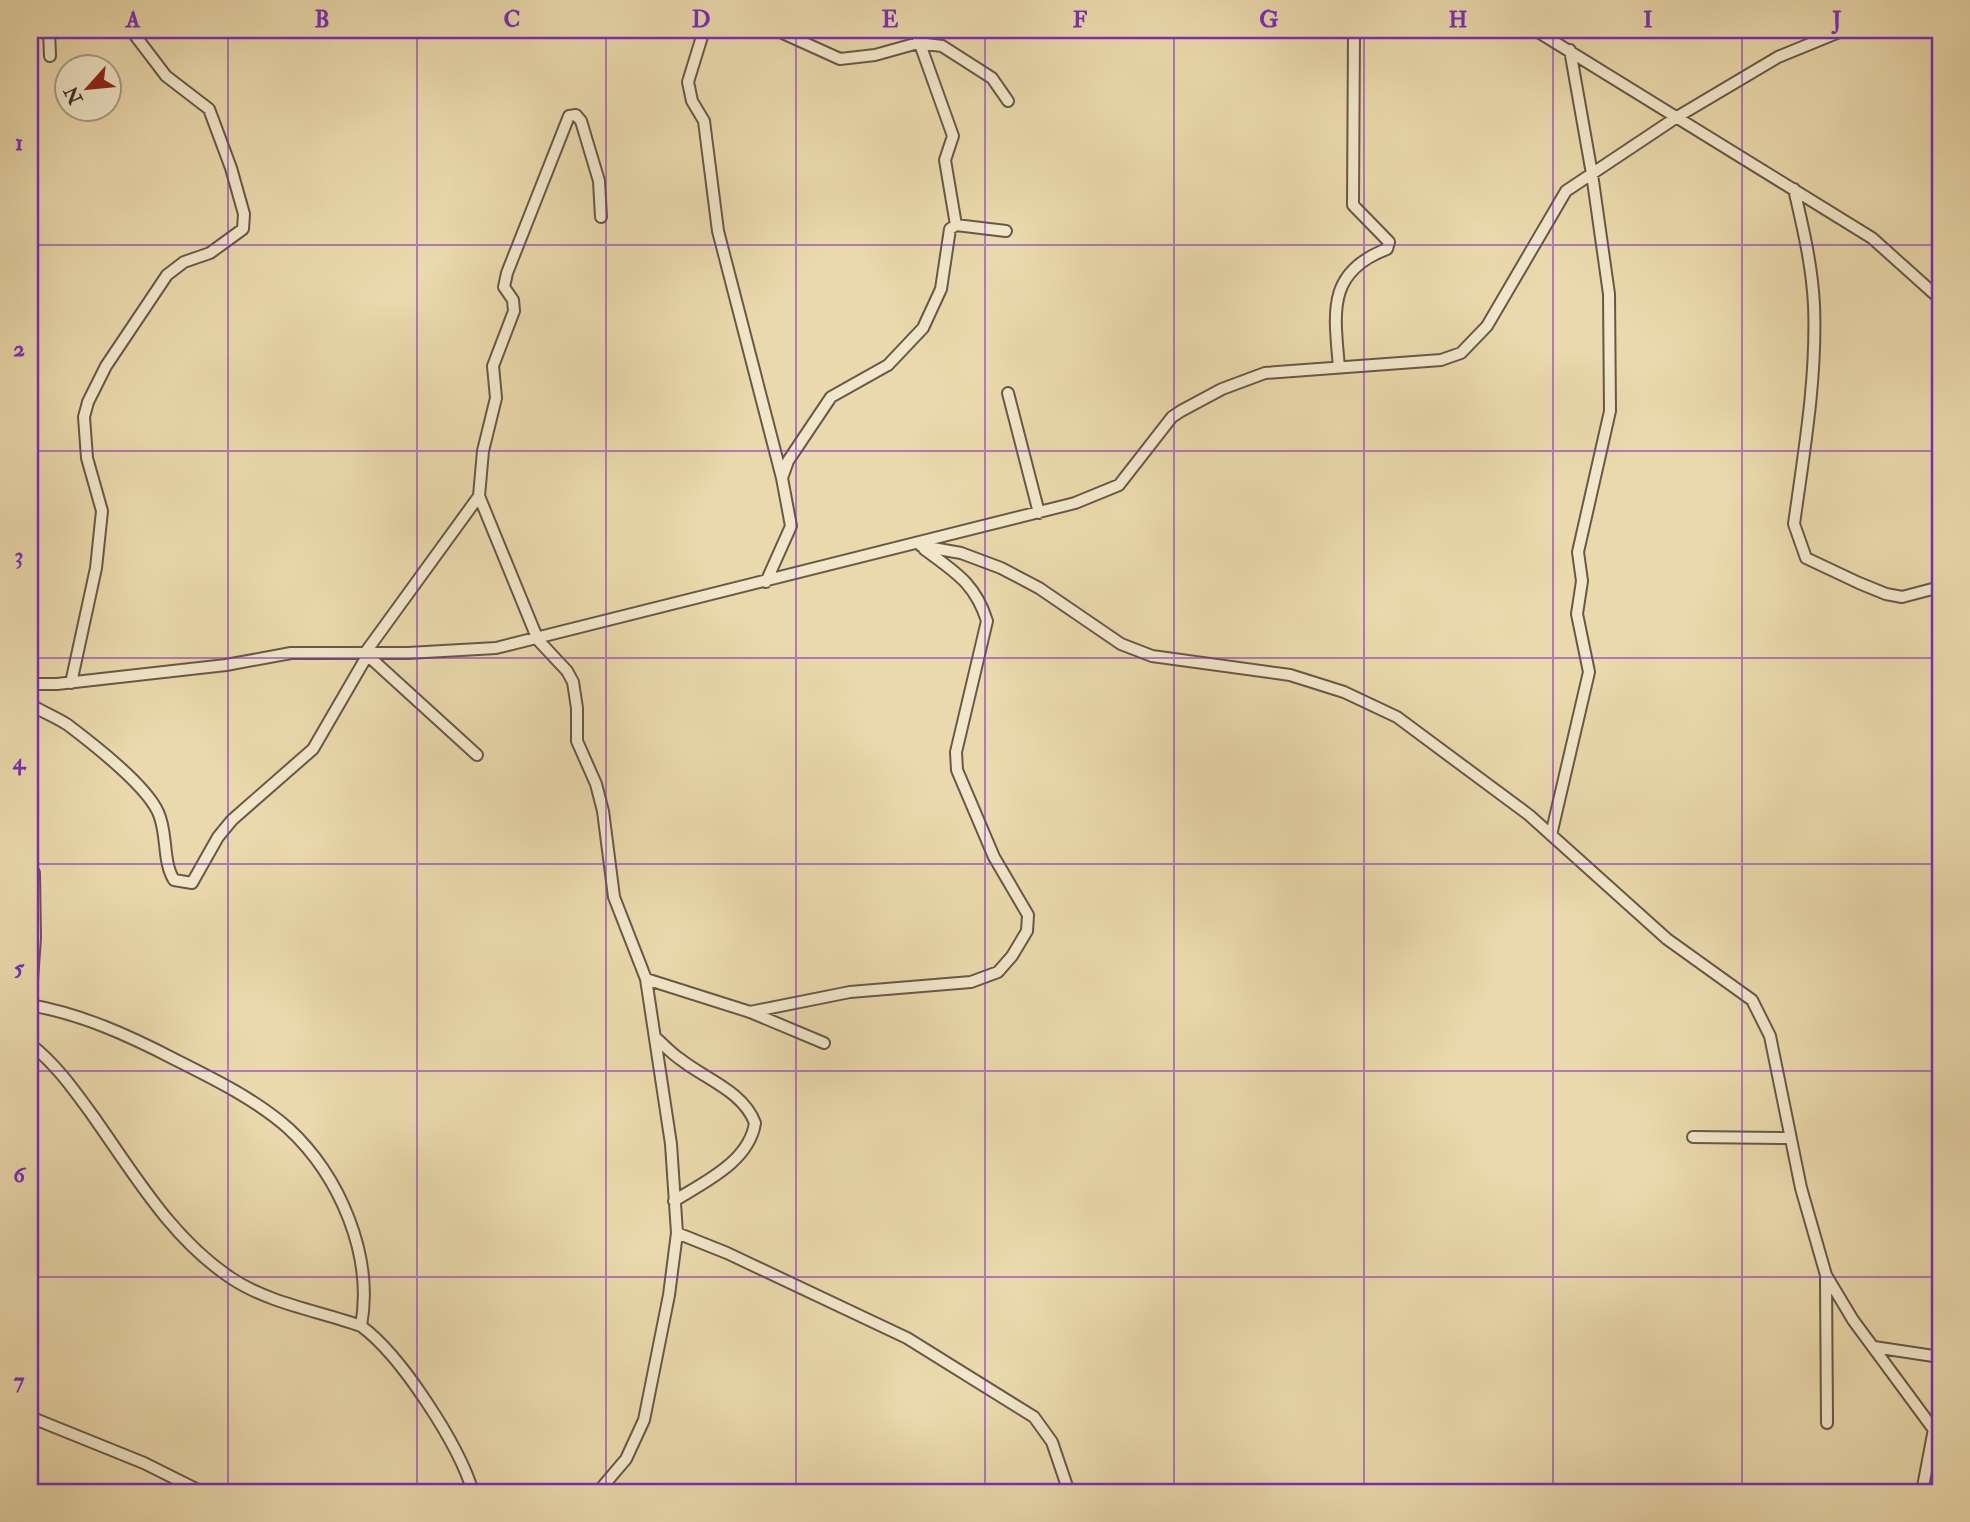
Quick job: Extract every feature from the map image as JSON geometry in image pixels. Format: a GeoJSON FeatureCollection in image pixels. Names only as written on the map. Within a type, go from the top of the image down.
{"type":"FeatureCollection","features":[{"type":"Feature","properties":{"kind":"street"},"geometry":{"type":"LineString","coordinates":[[49,30],[50,57]]}},
{"type":"Feature","properties":{"kind":"street"},"geometry":{"type":"LineString","coordinates":[[71,683],[96,568],[102,511],[87,458],[84,416],[88,402],[106,366],[167,275],[184,262],[210,253],[243,229],[244,214],[231,168],[209,109],[166,76],[131,30]]}},
{"type":"Feature","properties":{"kind":"street"},"geometry":{"type":"LineString","coordinates":[[704,30],[688,82],[692,100],[704,121],[718,231],[782,478],[791,526],[766,582]]}},
{"type":"Feature","properties":{"kind":"street"},"geometry":{"type":"LineString","coordinates":[[776,30],[841,59],[875,55],[918,43],[942,46],[992,79],[1008,102]]}},
{"type":"Feature","properties":{"kind":"street"},"geometry":{"type":"LineString","coordinates":[[782,478],[795,449],[831,397],[888,365],[923,328],[941,289],[947,238],[956,225],[945,160],[953,136],[915,30]]}},
{"type":"Feature","properties":{"kind":"street"},"geometry":{"type":"LineString","coordinates":[[1339,368],[1337,296],[1344,278],[1365,258],[1387,249],[1388,242],[1353,205],[1354,30]]}},
{"type":"Feature","properties":{"kind":"street"},"geometry":{"type":"LineString","coordinates":[[1535,30],[1871,238],[1940,299]]}},
{"type":"Feature","properties":{"kind":"street"},"geometry":{"type":"LineString","coordinates":[[30,684],[71,683],[226,666],[290,653],[453,652],[538,640],[1039,513],[1114,488],[1147,452],[1172,417],[1222,389],[1265,373],[1441,360],[1461,353],[1487,326],[1566,191],[1677,117],[1778,57],[1844,30]]}},
{"type":"Feature","properties":{"kind":"street"},"geometry":{"type":"LineString","coordinates":[[1552,835],[1589,672],[1577,614],[1582,581],[1578,552],[1610,411],[1609,294],[1592,174],[1570,50]]}},
{"type":"Feature","properties":{"kind":"street"},"geometry":{"type":"LineString","coordinates":[[598,1492],[626,1459],[644,1420],[670,1295],[677,1233],[671,1144],[646,979],[614,897],[603,811],[596,784],[576,741],[577,708],[573,681],[568,671],[538,640],[479,496],[483,451],[496,398],[493,366],[514,311],[513,300],[504,287],[507,273],[569,116],[576,115],[581,121],[599,181],[601,217]]}},
{"type":"Feature","properties":{"kind":"street"},"geometry":{"type":"LineString","coordinates":[[1794,189],[1810,255],[1814,305],[1814,359],[1794,524],[1799,543],[1806,558],[1886,594],[1902,597],[1940,587]]}},
{"type":"Feature","properties":{"kind":"street"},"geometry":{"type":"LineString","coordinates":[[956,225],[1006,231]]}},
{"type":"Feature","properties":{"kind":"street"},"geometry":{"type":"LineString","coordinates":[[1009,393],[1039,513]]}},
{"type":"Feature","properties":{"kind":"street"},"geometry":{"type":"LineString","coordinates":[[30,704],[68,726],[136,784],[157,809],[164,830],[170,874],[174,880],[192,883],[218,836],[232,820],[313,749],[366,654],[479,496]]}},
{"type":"Feature","properties":{"kind":"street"},"geometry":{"type":"LineString","coordinates":[[917,545],[961,553],[1001,568],[1039,588],[1121,644],[1152,656],[1290,675],[1344,692],[1407,723],[1466,765],[1552,835],[1667,939],[1752,1000],[1764,1019],[1770,1036],[1790,1138],[1826,1275],[1826,1423]]}},
{"type":"Feature","properties":{"kind":"street"},"geometry":{"type":"LineString","coordinates":[[750,1012],[850,992],[971,982],[998,972],[1012,956],[1027,931],[1028,915],[994,857],[957,770],[956,752],[987,621],[981,601],[969,582],[917,545]]}},
{"type":"Feature","properties":{"kind":"street"},"geometry":{"type":"LineString","coordinates":[[366,654],[477,755]]}},
{"type":"Feature","properties":{"kind":"street"},"geometry":{"type":"LineString","coordinates":[[30,872],[34,873],[35,938],[30,1006],[109,1028],[152,1047],[258,1104],[289,1129],[312,1155],[354,1231],[364,1272],[365,1304],[361,1326]]}},
{"type":"Feature","properties":{"kind":"street"},"geometry":{"type":"LineString","coordinates":[[646,979],[750,1012],[824,1043]]}},
{"type":"Feature","properties":{"kind":"street"},"geometry":{"type":"LineString","coordinates":[[655,1037],[679,1059],[738,1098],[751,1113],[755,1123],[753,1133],[734,1161],[674,1202]]}},
{"type":"Feature","properties":{"kind":"street"},"geometry":{"type":"LineString","coordinates":[[30,1044],[45,1056],[71,1086],[172,1227],[204,1258],[233,1280],[260,1293],[361,1326],[373,1335],[402,1369],[439,1425],[468,1476],[473,1492]]}},
{"type":"Feature","properties":{"kind":"street"},"geometry":{"type":"LineString","coordinates":[[1693,1137],[1790,1138]]}},
{"type":"Feature","properties":{"kind":"street"},"geometry":{"type":"LineString","coordinates":[[677,1233],[727,1253],[907,1338],[1034,1417],[1052,1442],[1069,1492]]}},
{"type":"Feature","properties":{"kind":"street"},"geometry":{"type":"LineString","coordinates":[[1826,1275],[1874,1348],[1937,1433],[1922,1492]]}},
{"type":"Feature","properties":{"kind":"street"},"geometry":{"type":"LineString","coordinates":[[1874,1348],[1940,1357]]}},
{"type":"Feature","properties":{"kind":"street"},"geometry":{"type":"LineString","coordinates":[[30,1417],[144,1462],[202,1492]]}}]}
